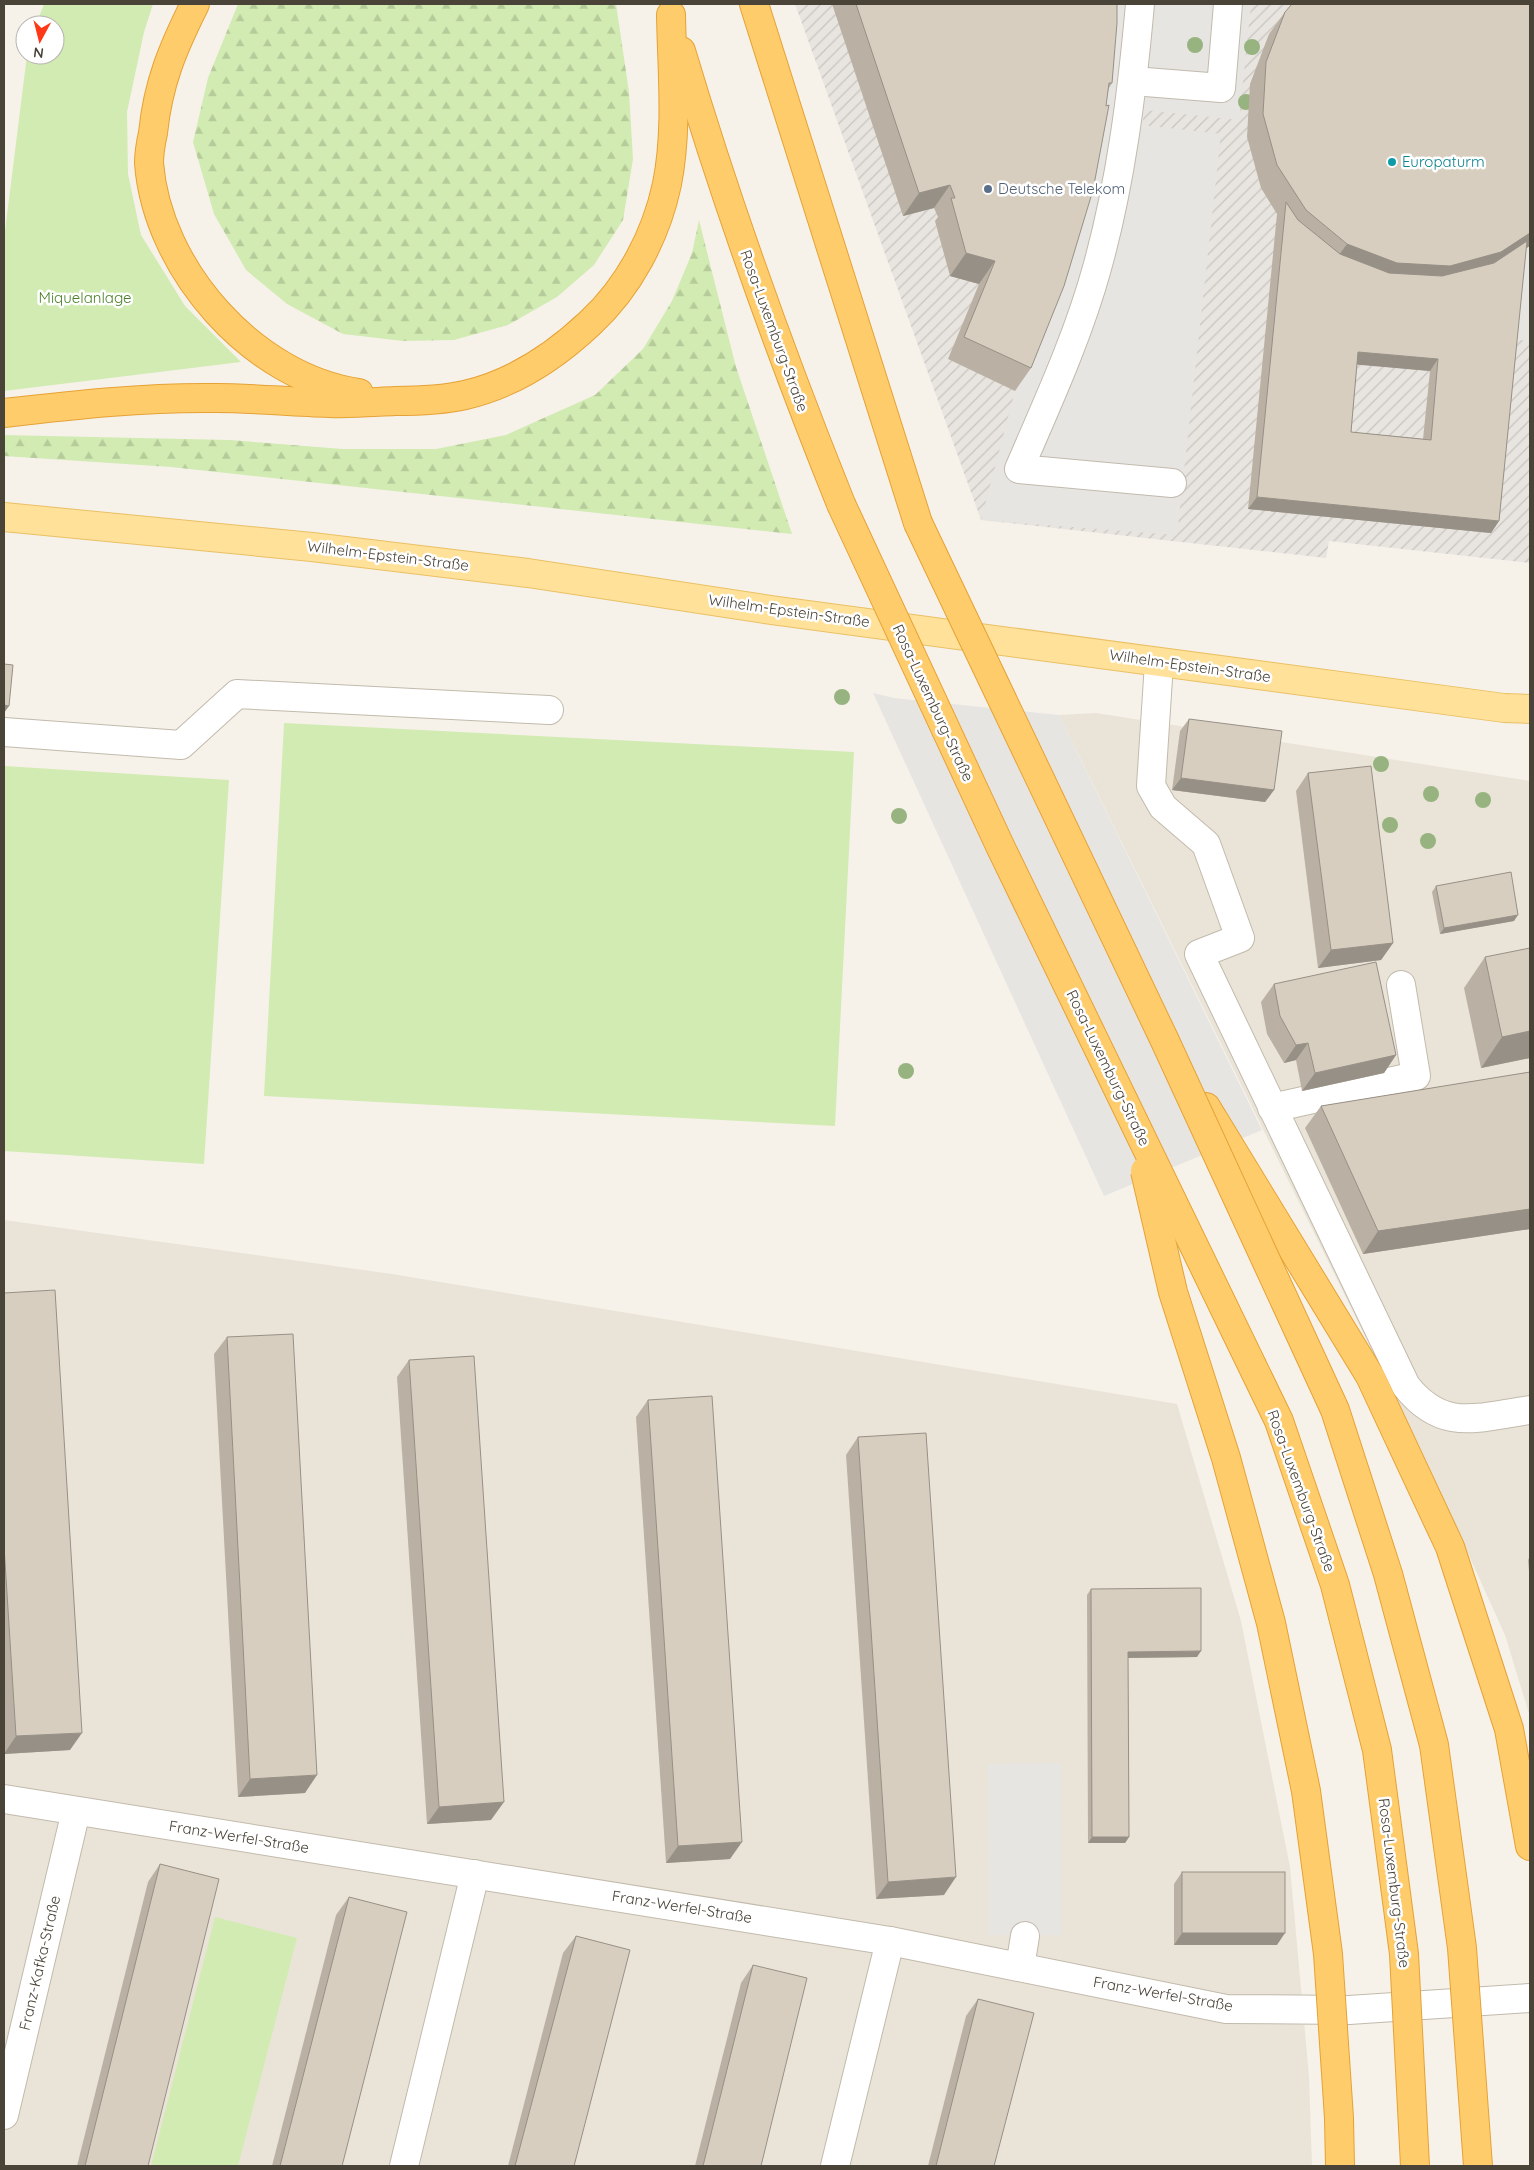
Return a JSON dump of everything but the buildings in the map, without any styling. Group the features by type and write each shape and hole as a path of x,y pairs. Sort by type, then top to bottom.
{"highway":[{"path":"195,4 175,45 156,99 149,162 161,221 170,246 199,292 216,312 250,342 285,366 312,380 348,392 413,401"},
{"path":"754,4 918,523 1165,1041 1335,1410 1388,1574 1434,1745 1462,1948 1478,2166"},
{"path":"4,413 164,398 217,398 330,404 413,401 465,395 512,378 563,348 606,308 621,288 648,240 659,213 667,184 674,135 669,9"},
{"name":"Rosa-Luxemburg-Straße","path":"669,9 708,142 751,270 841,504 1001,848 1279,1421 1335,1585 1377,1750 1404,1954 1415,2166"},
{"path":"1165,1041 1370,1376 1450,1547 1509,1729 1530,1846"},
{"path":"1135,1126 1173,1292 1226,1458 1271,1624 1297,1745 1306,1791 1328,1954 1339,2118 1340,2166"}],"main road":[{"name":"Wilhelm-Epstein-Straße","path":"4,518 312,547 528,573 770,610 1517,709 1530,715"},
{"name":"Wilhelm-Epstein-Straße","path":"4,535 162,532"}],"street":[{"path":"1140,4 1133,81 1118,176 1097,269 1062,368 1020,469 1172,483"},
{"path":"1133,81 1221,88 1228,4"},
{"path":"1159,663 1151,786 1163,807 1206,844 1240,938 1200,954 1406,1386 1419,1402 1436,1414 1456,1418 1530,1410"},
{"path":"4,732 180,745 237,694 549,710"},
{"path":"1272,1108 1416,1076 1401,985"},
{"name":"Franz-Werfel-Straße","path":"4,1799 890,1941 1226,2009 1349,2010 1530,1998"},
{"name":"Franz-Kafka-Straße","path":"4,2115 76,1811"},
{"path":"404,2166 475,1874"},
{"path":"1020,1967 1025,1936"},
{"path":"835,2166 890,1941"}],"shaded area":[{"path":"795,4 1530,4 1530,563 1329,541 1326,558 981,520"},
{"path":"1101,4 1251,4 1239,120 1145,110 1142,125 1221,134 1177,535 981,520 1015,391 1033,349"},
{"path":"1530,135 1530,341 1510,339"},
{"path":"873,693 894,698 1059,715 1262,1130 1104,1196"},
{"path":"1096,713 1530,781 1530,1717 1505,1635 1421,1450 1059,715"},
{"path":"4,1220 392,1274 1177,1404 1241,1621 1290,1867 1309,2076 1312,2166 4,2166"},
{"path":"1061,1763 1061,1935 989,1935 988,1764"}],"green space":[{"name":"Miquelanlage","path":"44,4 153,4 144,32 127,112 128,174 141,235 185,306 241,362 4,391 4,239 26,65 65,65 65,15 40,15"},
{"path":"238,4 616,4 629,92 633,159 623,220 594,265 557,297 508,325 454,340 403,341 343,334 287,304 246,270 214,214 193,142 208,78"},
{"path":"699,220 736,367 792,534 171,467 4,456 4,435 230,440 343,449 436,449 506,435 595,395 643,349 672,301 692,253"},
{"path":"284,723 854,752 835,1126 264,1096"},
{"path":"4,766 229,780 204,1164 4,1151"},
{"path":"215,1917 297,1938 238,2166 151,2166"}],"place":[{"name":"Europaturm","path":"1392,162"},
{"name":"Deutsche Telekom","path":"988,189"}]}
